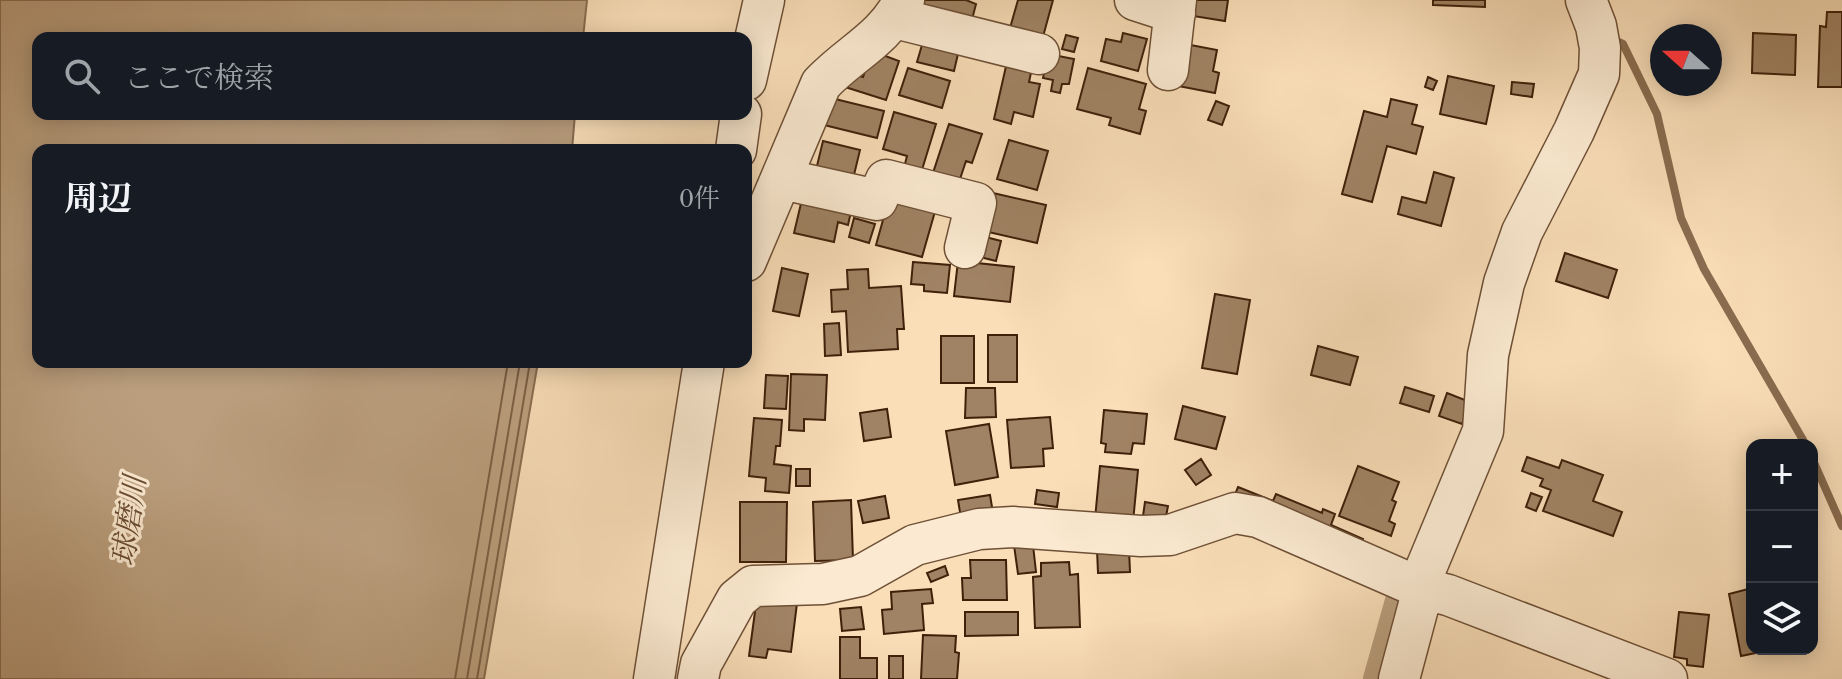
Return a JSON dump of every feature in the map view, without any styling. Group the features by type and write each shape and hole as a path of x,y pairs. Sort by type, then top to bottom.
{"street":[{"path":"752,53 764,0"},
{"path":"1135,0 1176,6 1168,70"},
{"path":"1399,679 1423,589 1424,573 1483,431 1488,355 1504,283 1522,232 1574,131 1599,74 1600,48 1586,0"},
{"path":"752,246 821,84 837,66 875,40 900,9 1039,54"},
{"path":"737,144 740,120"},
{"path":"782,179 877,200 886,180 976,203 965,248"},
{"path":"654,679 703,368"},
{"path":"698,679 701,664 737,599 753,586 823,584 860,576 915,545 979,529 1013,527 1141,536 1170,535 1235,513 1258,517 1423,589 1448,595 1667,679"}],"water":[{"name":"球磨川","path":"0,0 587,0 584,32 32,32 32,120 574,120 572,144 32,144 32,368 537,368 484,679 0,679"}],"building":[{"path":"924,0 966,0 976,4 970,27 920,14"},
{"path":"1018,0 1053,0 1041,44 1008,35"},
{"path":"1191,0 1228,0 1225,21 1193,16"},
{"path":"1433,0 1485,0 1485,7 1433,5"},
{"path":"1827,12 1842,12 1842,87 1818,87 1820,26 1826,27"},
{"path":"1123,33 1147,39 1138,71 1101,61 1106,39 1121,42"},
{"path":"1753,33 1796,35 1795,75 1752,73"},
{"path":"1066,35 1078,38 1074,52 1062,49"},
{"path":"1180,43 1217,50 1213,71 1219,73 1215,93 1178,86"},
{"path":"922,45 958,54 954,71 917,62"},
{"path":"872,51 899,61 886,100 842,86 847,72 863,77"},
{"path":"1048,54 1074,59 1069,84 1062,84 1060,93 1051,91 1053,80 1043,78"},
{"path":"1007,62 1032,68 1029,82 1040,84 1033,117 1014,112 1011,124 994,119"},
{"path":"908,68 950,81 942,108 899,95"},
{"path":"1088,68 1146,84 1139,109 1146,111 1140,134 1109,125 1111,118 1077,109"},
{"path":"1448,76 1494,86 1486,124 1440,114"},
{"path":"1428,77 1437,81 1433,90 1425,87"},
{"path":"1512,82 1534,84 1532,97 1511,94"},
{"path":"831,98 884,111 877,138 824,125"},
{"path":"1391,99 1417,105 1412,124 1423,127 1416,154 1387,146 1372,202 1342,194 1364,111 1387,117"},
{"path":"1216,101 1229,106 1222,125 1208,120"},
{"path":"894,112 936,124 921,173 904,168 907,156 883,149"},
{"path":"949,124 982,134 972,163 966,161 959,182 933,173"},
{"path":"1009,140 1048,151 1037,190 997,179"},
{"path":"823,141 860,150 853,179 816,170"},
{"path":"1434,172 1454,178 1441,226 1398,214 1402,197 1426,203"},
{"path":"993,193 1046,205 1037,243 984,231"},
{"path":"803,195 852,207 848,225 838,222 834,242 794,233"},
{"path":"890,195 936,208 922,257 876,245"},
{"path":"854,218 875,224 869,243 849,237"},
{"path":"974,234 1001,241 996,261 968,254"},
{"path":"1565,253 1617,270 1608,298 1556,281"},
{"path":"958,261 1014,267 1010,302 954,296"},
{"path":"913,262 950,265 947,293 924,291 924,285 911,284"},
{"path":"782,268 808,274 799,316 773,311"},
{"path":"868,269 869,288 901,286 904,329 897,329 898,349 848,352 846,311 832,312 831,290 848,289 847,270"},
{"path":"1215,294 1250,300 1237,374 1202,368"},
{"path":"839,323 841,355 825,356 824,324"},
{"path":"988,335 1017,335 1017,382 988,382"},
{"path":"941,336 974,336 974,383 941,383"},
{"path":"1318,346 1358,357 1350,385 1311,375"},
{"path":"791,374 827,375 825,420 804,419 804,431 789,430"},
{"path":"766,375 788,376 786,409 764,408"},
{"path":"1405,387 1434,396 1429,412 1400,403"},
{"path":"966,388 995,388 996,417 965,418"},
{"path":"1447,393 1470,402 1462,424 1439,416"},
{"path":"1183,406 1225,417 1216,449 1175,439"},
{"path":"887,409 891,437 864,441 860,413"},
{"path":"1104,410 1147,414 1144,444 1133,443 1131,454 1105,452 1106,444 1101,443"},
{"path":"1050,417 1053,448 1043,449 1044,466 1011,468 1007,420"},
{"path":"754,418 782,420 780,446 776,446 774,464 791,466 789,493 765,491 766,478 749,476"},
{"path":"989,424 998,477 955,485 946,431"},
{"path":"1527,457 1559,468 1562,460 1603,475 1593,501 1622,512 1613,536 1543,511 1551,490 1540,486 1543,479 1522,471"},
{"path":"1201,459 1211,475 1196,485 1185,470"},
{"path":"1100,466 1138,470 1133,522 1095,519"},
{"path":"1358,466 1399,482 1392,500 1396,502 1389,521 1395,524 1391,536 1339,516"},
{"path":"796,469 810,469 810,486 796,486"},
{"path":"1238,487 1273,501 1276,494 1322,513 1323,509 1335,514 1331,525 1363,539 1359,549 1234,497"},
{"path":"1037,490 1059,493 1057,507 1035,504"},
{"path":"1531,493 1542,497 1536,511 1526,507"},
{"path":"990,495 993,513 961,518 958,500"},
{"path":"885,496 889,518 863,523 858,501"},
{"path":"851,500 853,560 815,561 813,502"},
{"path":"740,502 787,502 786,562 740,562"},
{"path":"1145,502 1168,506 1164,527 1142,523"},
{"path":"1032,536 1036,572 1018,574 1013,538"},
{"path":"1129,549 1130,572 1098,573 1097,550"},
{"path":"970,560 1006,560 1007,600 963,600 962,578 971,578"},
{"path":"1069,562 1070,575 1078,574 1080,627 1035,628 1033,577 1041,576 1041,563"},
{"path":"945,566 948,575 931,582 927,573"},
{"path":"931,589 933,603 922,604 924,630 884,634 882,610 892,609 891,592"},
{"path":"1746,590 1746,655 1741,656 1729,594"},
{"path":"757,597 797,603 791,652 768,649 766,658 749,656"},
{"path":"861,607 864,629 842,631 840,609"},
{"path":"965,612 1018,612 1018,635 965,636"},
{"path":"1679,612 1709,615 1703,667 1687,665 1687,659 1674,657"},
{"path":"923,635 956,636 955,652 959,653 957,679 921,679"},
{"path":"840,637 860,637 860,658 877,658 877,679 840,679"},
{"path":"889,656 903,656 903,679 889,679"}],"waterway":[{"path":"1610,38 1623,44 1657,114 1681,218 1704,269 1803,439"},
{"path":"1818,472 1842,526"},
{"path":"1378,679 1401,597"}]}
